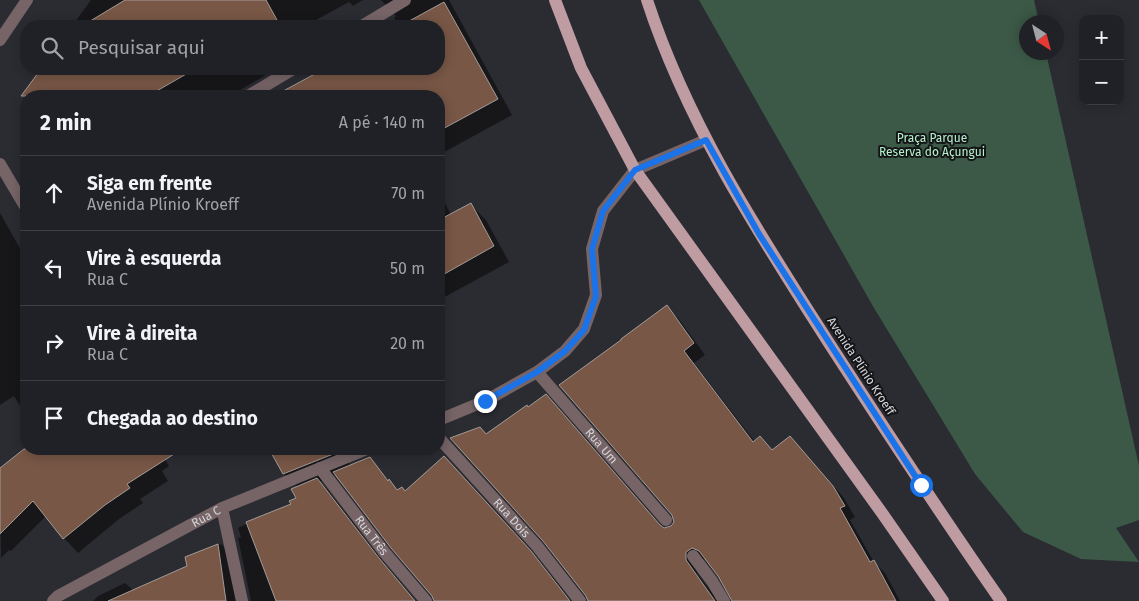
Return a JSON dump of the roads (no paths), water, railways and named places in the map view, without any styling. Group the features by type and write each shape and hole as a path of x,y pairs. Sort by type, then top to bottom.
{"main road":[{"path":"555,0 581,68 635,170 882,513 943,601"},
{"name":"Avenida Plínio Kroeff","path":"647,0 656,27 706,140 759,234 921,485 1001,601"}],"street":[{"path":"0,40 27,0"},
{"path":"372,20 405,0"},
{"path":"258,90 283,75"},
{"path":"445,418 485,401 537,372 565,351 584,330 596,296 592,249 603,211 635,170 706,140"},
{"path":"0,164 20,198"},
{"name":"Rua Um","path":"537,372 666,520"},
{"name":"Rua Dois","path":"445,445 537,546 580,601"},
{"name":"Rua C","path":"53,601 58,596 222,508 352,455"},
{"name":"Rua Três","path":"320,468 384,552 426,601"},
{"path":"222,508 242,601"},
{"path":"693,556 724,601"}],"park label":[{"name":"Praça Parque Reserva do Açungui","path":"932,145"}]}
